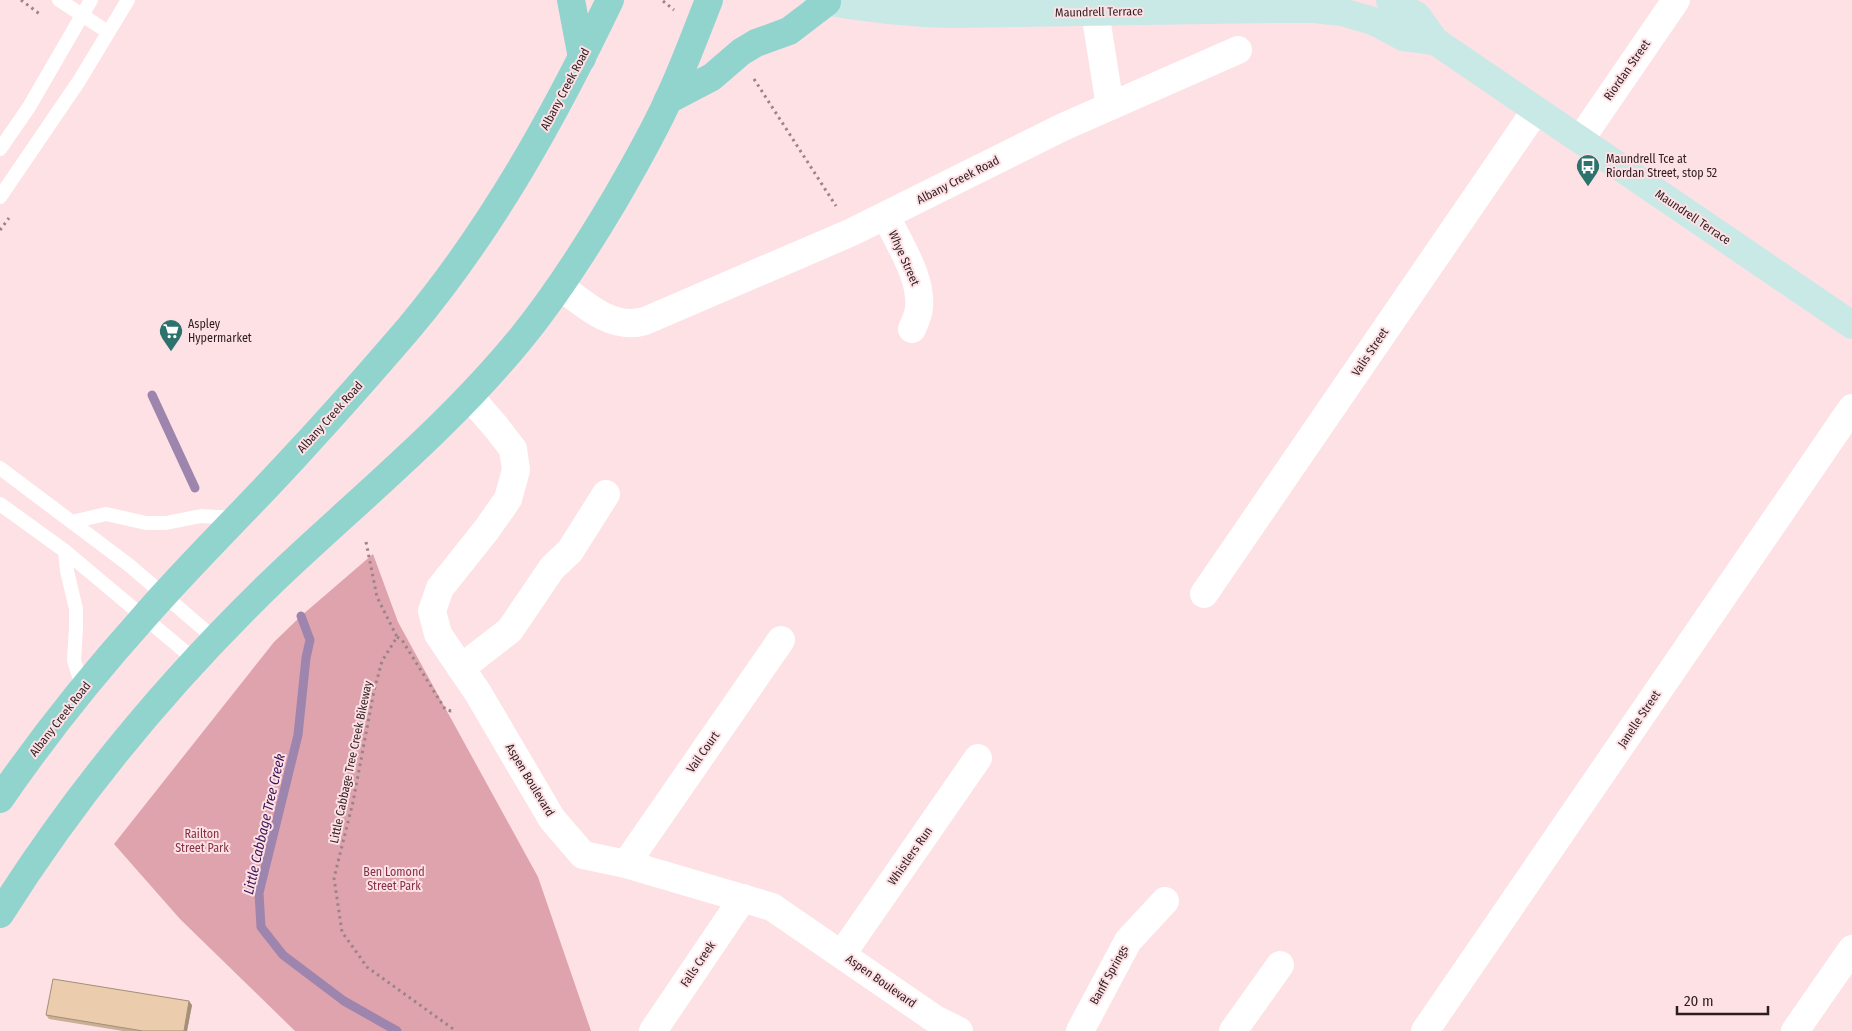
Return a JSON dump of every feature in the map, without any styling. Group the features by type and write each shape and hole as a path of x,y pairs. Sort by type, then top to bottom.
{"main road":[{"path":"571,0 582,58"},
{"name":"Albany Creek Road","path":"0,799 22,767 143,617 235,518 297,455 409,328 435,295 518,174 582,58 610,0"},
{"path":"0,914 49,841 95,779 195,660 276,578 414,452 470,397 521,339 588,244 631,172 668,100 708,0"},
{"name":"Maundrell Terrace","path":"1390,0 1417,16 1435,41 1852,325"},
{"path":"668,100 712,77 740,52 756,43 790,30 823,1"},
{"name":"Maundrell Terrace","path":"823,1 909,13 975,15 1048,7 1095,12 1271,8 1314,9 1342,12 1372,21 1403,37 1435,41"}],"street":[{"name":"Riordan Street","path":"1580,140 1676,0"},
{"path":"1095,12 1110,106"},
{"name":"Albany Creek Road","path":"560,286 608,319 617,322 637,323 852,232 1063,127 1238,50"},
{"name":"Valis Street","path":"1204,594 1536,110"},
{"name":"Whye Street","path":"886,216 915,276 919,290 919,308 912,329"},
{"name":"Aspen Boulevard","path":"470,397 513,450 516,470 508,498 487,529 440,588 432,611 438,634 478,693 552,818 583,855 626,864 772,907 842,954 931,1025 959,1031"},
{"name":"Janelle Street","path":"1425,1031 1852,408"},
{"path":"461,668 510,630 552,568 570,551 606,494"},
{"name":"Vail Court","path":"626,864 781,640"},
{"name":"Whistlers Run","path":"842,954 978,758"},
{"name":"Falls Creek","path":"653,1031 742,898"},
{"name":"Banff Springs","path":"1080,1031 1128,941 1165,901"},
{"path":"1795,1031 1852,948"},
{"path":"1233,1031 1280,965"}],"lane":[{"path":"59,0 108,32"},
{"path":"0,149 29,107 91,0"},
{"path":"0,197 68,96 128,0"},
{"path":"0,468 164,594 216,639"},
{"path":"0,504 65,551 195,660"},
{"path":"72,522 106,514 146,523 166,524 201,516 235,518"},
{"path":"65,551 66,571 76,609 74,660 83,690"}],"path":[{"path":"21,0 48,21"},
{"path":"752,76 852,232"},
{"path":"366,542 377,597 397,638 402,640 445,709 451,711 457,708"},
{"name":"Little Cabbage Tree Creek Bikeway","path":"397,638 382,660 374,691 353,802 334,878 342,932 367,967 456,1031"}],"green space":[{"name":"Ben Lomond Street Park","path":"373,554 398,622 538,877 591,1031 295,1031 180,919 114,844 274,642"}],"building":[{"path":"53,979 189,1001 184,1031 143,1031 46,1015"}],"waterway":[{"name":"Little Cabbage Tree Creek","path":"152,395 195,488"},
{"name":"Little Cabbage Tree Creek","path":"301,616 310,640 306,658 298,735 259,893 261,927 283,955 344,1001 397,1031"}],"place":[{"name":"Maundrell Tce at Riordan Street, stop 52","path":"1588,187"},
{"name":"Aspley Hypermarket","path":"171,352"}],"park label":[{"name":"Railton Street Park","path":"202,841"}]}
